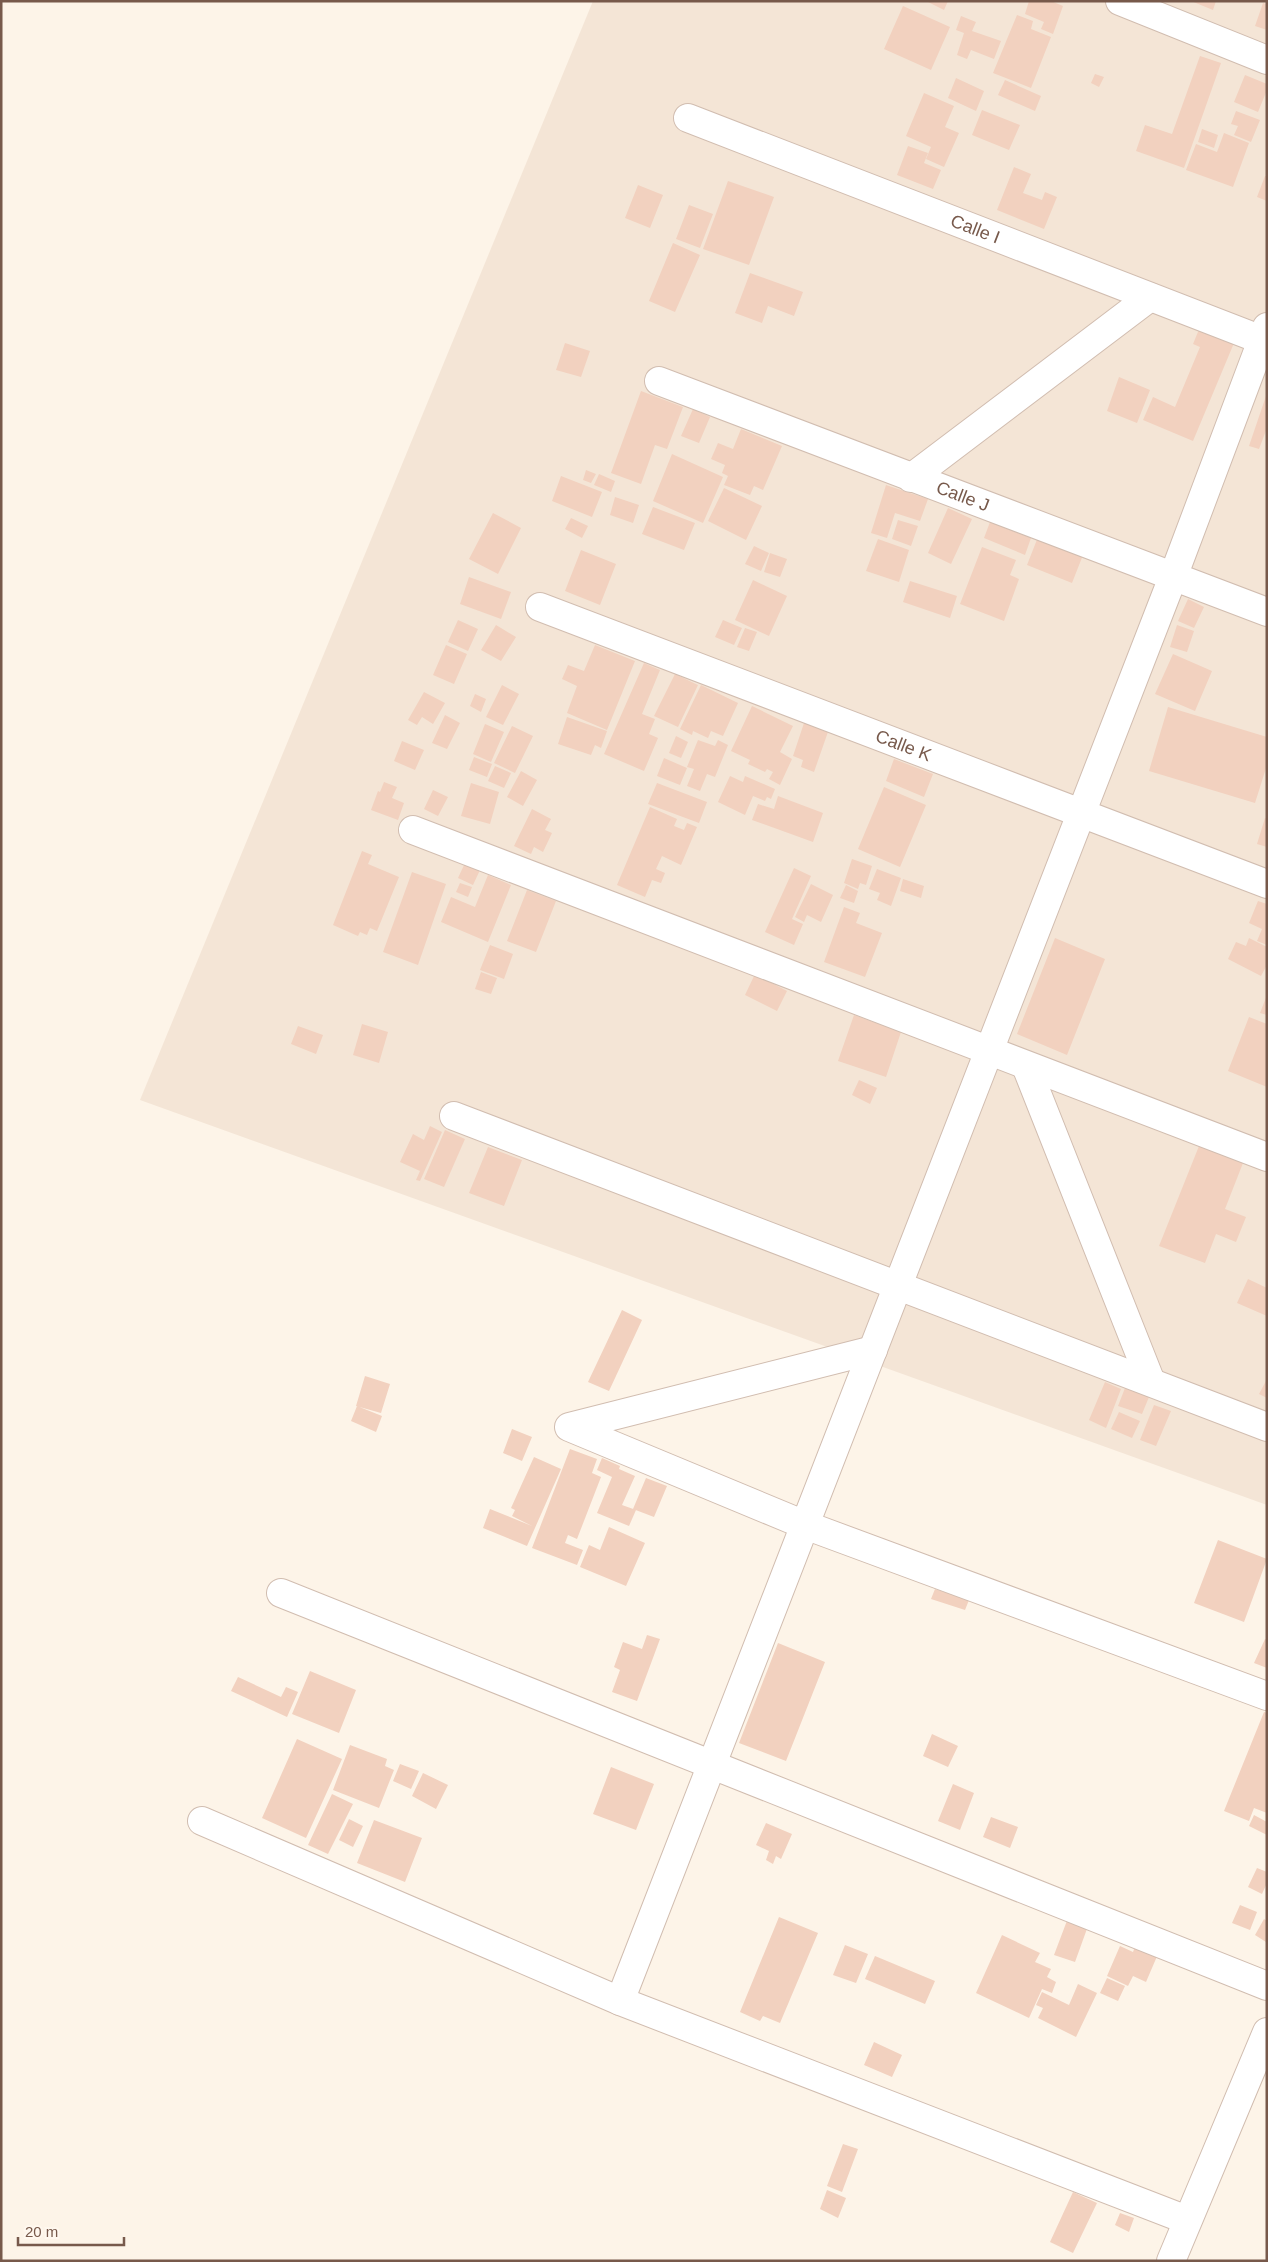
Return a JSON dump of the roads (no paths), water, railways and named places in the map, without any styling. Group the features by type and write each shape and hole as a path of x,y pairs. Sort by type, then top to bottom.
{"street":[{"path":"1120,1 1267,60"},
{"name":"Calle I","path":"688,118 1150,297 1264,334"},
{"path":"911,478 1150,297"},
{"path":"620,2001 1173,577 1264,334"},
{"name":"Calle J","path":"659,382 1267,612"},
{"name":"Calle K","path":"540,607 1267,884"},
{"path":"413,830 1267,1157"},
{"path":"1026,1066 1151,1382"},
{"path":"454,1116 1267,1426"},
{"path":"873,1350 569,1427 805,1525 1267,1696"},
{"path":"281,1593 1267,1986"},
{"path":"202,1821 620,2001 1187,2220"},
{"path":"1171,2261 1267,2032"}]}
